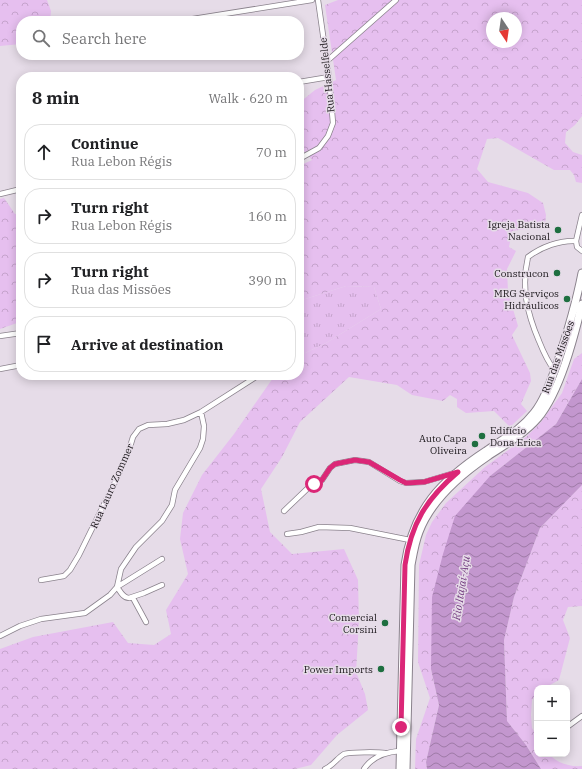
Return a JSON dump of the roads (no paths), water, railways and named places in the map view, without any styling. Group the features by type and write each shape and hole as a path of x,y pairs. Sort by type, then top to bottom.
{"main road":[{"name":"Rua das Missões","path":"400,769 405,565 410,540 416,523 428,502 440,488 475,458 512,434 529,419 542,400 555,370 576,304 582,273"},
{"name":"Rua das Missões","path":"406,769 411,565 418,533 424,519 433,505 453,484 478,463 522,434 539,416 547,404 559,378 582,304"}],"street":[{"path":"211,16 312,0"},
{"name":"Rua Hasselfelde","path":"304,156 319,148 328,136 333,123 329,77 318,0"},
{"path":"327,61 396,0"},
{"path":"304,81 329,77"},
{"path":"0,194 16,191"},
{"path":"582,215 576,241 577,247 582,251"},
{"path":"555,370 545,356 528,310 525,294 526,267 528,257 535,251 570,240 576,241"},
{"path":"0,336 16,334"},
{"path":"0,368 16,366"},
{"name":"Rua Lauro Zommer","path":"41,580 64,576 70,570 79,556 130,450 133,437 139,429 148,425 167,424 184,420 201,412 251,380"},
{"path":"162,585 133,598 127,598 117,587 121,569 136,547 162,521 172,505 175,490 200,448 204,439 204,426 201,412"},
{"path":"284,511 307,490 322,480 330,468 340,462 355,460 369,462 406,483 424,482 458,472"},
{"path":"287,534 319,527 350,528 410,540"},
{"path":"0,636 20,626 41,619 85,613 110,595 117,587 162,559"},
{"path":"133,598 146,622"},
{"path":"570,725 582,716"},
{"path":"325,769 332,766 348,753 385,753 400,751"},
{"path":"364,769 368,763 385,753"}],"water":[{"name":"Rio Itajaí-Açu","path":"582,379 582,485 540,528 514,597 504,640 507,721 526,745 541,769 427,769 426,762 439,705 431,669 432,597 455,516 490,476 556,424"}],"place":[{"name":"Igreja Batista Nacional","path":"558,230"},
{"name":"Construcon","path":"557,273"},
{"name":"MRG Serviços Hidráulicos","path":"567,299"},
{"name":"Edifício Dona Erica","path":"482,436"},
{"name":"Auto Capa Oliveira","path":"475,444"},
{"name":"Comercial Corsini","path":"385,623"},
{"name":"Power Imports","path":"381,669"}]}
